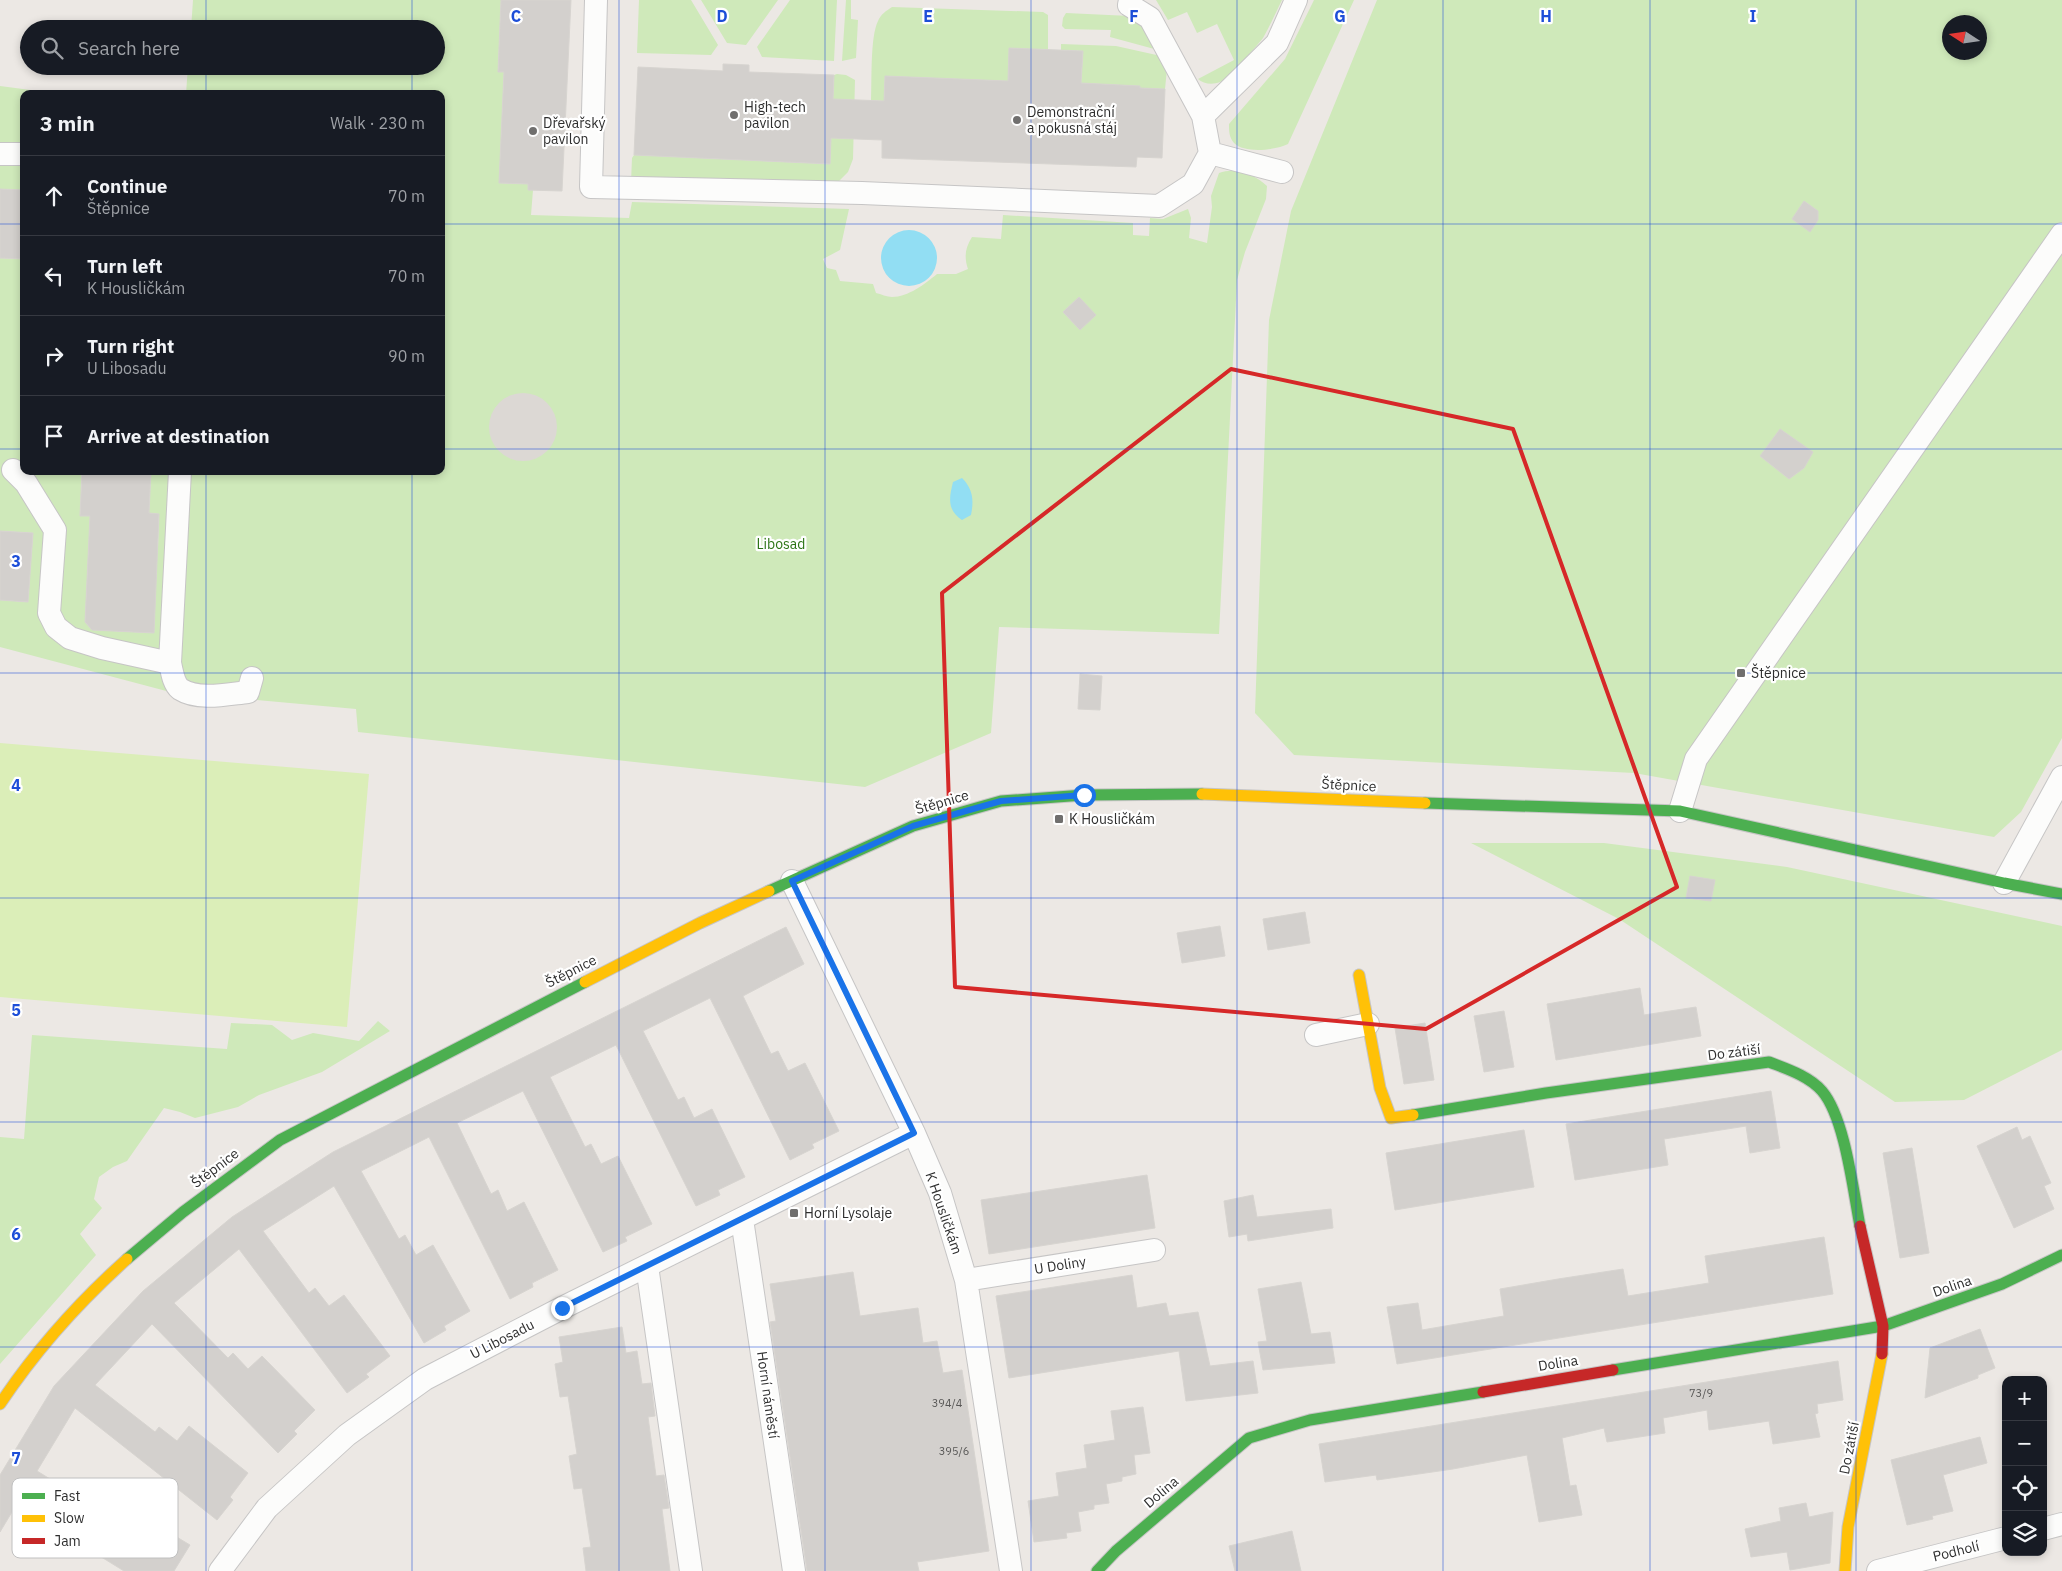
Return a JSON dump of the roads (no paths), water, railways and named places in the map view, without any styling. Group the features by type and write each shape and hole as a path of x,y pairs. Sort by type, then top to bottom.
{"street":[{"path":"596,0 591,187 862,193 1158,206 1193,184 1210,153 1203,116 1150,18 1130,2"},
{"path":"1203,116 1277,43 1296,0"},
{"path":"1210,153 1282,172"},
{"path":"0,154 20,154"},
{"path":"1680,811 1696,760 2062,234"},
{"path":"12,470 26,482 55,530 49,613 56,627 70,638 170,663"},
{"path":"180,475 170,663 174,679 180,688 197,694 218,695 248,692 252,678"},
{"path":"2004,883 2062,777"},
{"name":"Štěpnice","path":"0,1404 37,1352 102,1283 171,1220 228,1175 280,1140 691,927 913,826 1001,801 1084,795 1229,794 1396,802 1680,811 2004,883 2062,894"},
{"name":"K Housličkám","path":"792,881 914,1133 940,1192 966,1280 1010,1571"},
{"name":"Do zátiší","path":"1359,975 1380,1088 1391,1118 1546,1093 1769,1062 1796,1072 1822,1091 1839,1121 1871,1279 1883,1326 1882,1362 1848,1527 1845,1571"},
{"path":"1316,1035 1368,1024"},
{"name":"U Libosadu","path":"220,1571 267,1508 347,1435 425,1380 647,1266 914,1133"},
{"name":"Horní náměstí","path":"742,1219 794,1571"},
{"name":"U Doliny","path":"966,1280 1154,1250"},
{"name":"Dolina","path":"1097,1571 1123,1545 1249,1438 1310,1420 1883,1326 2002,1284 2062,1255"},
{"path":"647,1266 691,1571"},
{"path":"2047,1528 2062,1524"},
{"name":"Podholí","path":"1878,1571 2002,1539"}],"water":[{"path":"909,230 920,232 929,238 935,247 937,258 935,269 929,278 920,284 909,286 898,284 889,278 883,269 881,258 883,247 889,238 898,232"},
{"path":"962,478 972,495 972,504 971,515 962,520 954,512 950,498 953,482"}],"place":[{"name":"High-tech pavilon","path":"734,115"},
{"name":"Demonstrační a pokusná stáj","path":"1017,120"},
{"name":"Dřevařský pavilon","path":"533,131"},
{"name":"Štěpnice","path":"1741,673"},
{"name":"K Housličkám","path":"1059,819"},
{"name":"Horní Lysolaje","path":"794,1213"}],"park label":[{"name":"Libosad","path":"781,544"}]}
